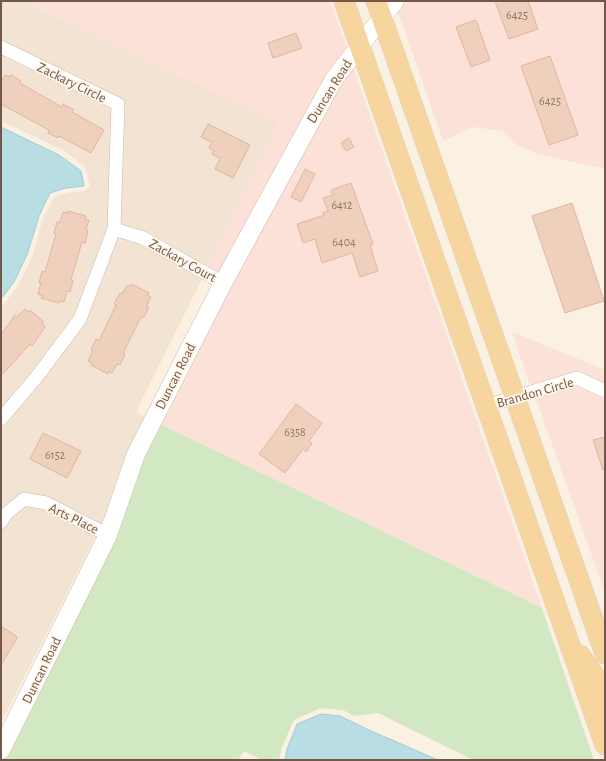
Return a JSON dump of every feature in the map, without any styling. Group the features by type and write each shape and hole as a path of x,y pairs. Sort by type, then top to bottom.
{"main road":[{"path":"344,1 605,745"},
{"path":"379,10 605,654"},
{"path":"567,636 597,679 605,702"}],"street":[{"name":"Duncan Road","path":"1,750 108,535 136,454 223,283 324,96 343,66 359,45 379,10 395,1"},
{"name":"Zackary Circle","path":"1,47 118,104 114,229 80,319 39,374 1,419"},
{"name":"Zackary Court","path":"114,229 143,238 223,283"},
{"name":"Brandon Circle","path":"486,406 578,378 605,391"},
{"name":"Arts Place","path":"1,522 6,514 24,499 46,503 108,535"}],"shaded area":[{"path":"1,1 22,1 279,123 207,267 141,229 134,241 202,279 136,412 147,418 117,494 1,723 1,308 19,284 32,257 43,218 54,197 67,193 84,191 90,186 85,167 63,150 1,121"},
{"path":"22,1 330,1 348,50 221,274 207,267 278,123"},
{"path":"403,1 605,1 605,169 538,154 517,145 502,131 473,127 443,141 397,9"},
{"path":"352,64 542,608 158,423 228,286"},
{"path":"512,332 605,370 605,384 577,372 530,385"},
{"path":"576,385 605,399 605,593 535,396"}],"green space":[{"path":"158,423 542,608 594,760 473,760 378,713 354,716 343,710 321,708 294,720 282,747 279,760 262,760 244,751 238,760 2,760 113,537 137,466"}],"water":[{"path":"1,127 59,155 81,171 84,186 66,188 50,193 39,216 27,255 14,282 1,299"},
{"path":"321,714 340,716 438,760 285,760 287,749 297,724"}],"building":[{"path":"495,1 528,1 538,29 509,39"},
{"path":"476,20 490,60 471,67 456,27"},
{"path":"296,33 302,48 273,58 268,43"},
{"path":"550,56 578,135 549,145 521,66"},
{"path":"5,75 10,77 11,75 21,81 20,83 62,107 63,104 74,110 72,112 104,130 91,153 59,136 58,138 48,133 49,130 1,104 1,82"},
{"path":"208,124 250,145 233,178 215,169 220,158 212,154 214,150 209,148 212,142 201,137"},
{"path":"349,138 354,147 346,151 341,143"},
{"path":"305,169 315,174 301,202 291,197"},
{"path":"351,183 373,244 370,245 378,271 360,277 352,253 322,263 315,239 303,243 297,224 325,215 322,213 328,211 323,198 333,195 331,190"},
{"path":"572,203 604,301 565,313 532,216"},
{"path":"68,211 86,216 85,219 89,220 86,230 88,231 85,243 82,242 71,280 73,281 70,292 67,291 64,302 60,301 59,303 41,298 43,296 38,294 41,283 39,283 42,271 45,272 56,234 54,233 57,222 60,222 63,212 67,213"},
{"path":"132,284 149,293 147,295 151,297 146,307 149,308 143,318 141,317 123,353 125,354 120,365 117,364 112,373 109,371 108,374 91,365 92,363 88,361 93,351 91,350 96,339 99,341 120,293 122,294 127,285 131,286"},
{"path":"25,309 28,312 30,310 44,322 42,324 45,327 32,346 30,344 1,376 1,335 15,315 17,317"},
{"path":"296,404 322,423 309,441 312,443 306,452 303,449 285,473 259,454"},
{"path":"43,433 81,451 67,478 30,459"},
{"path":"605,437 605,470 603,470 593,440"},
{"path":"1,626 17,638 1,665"}]}
